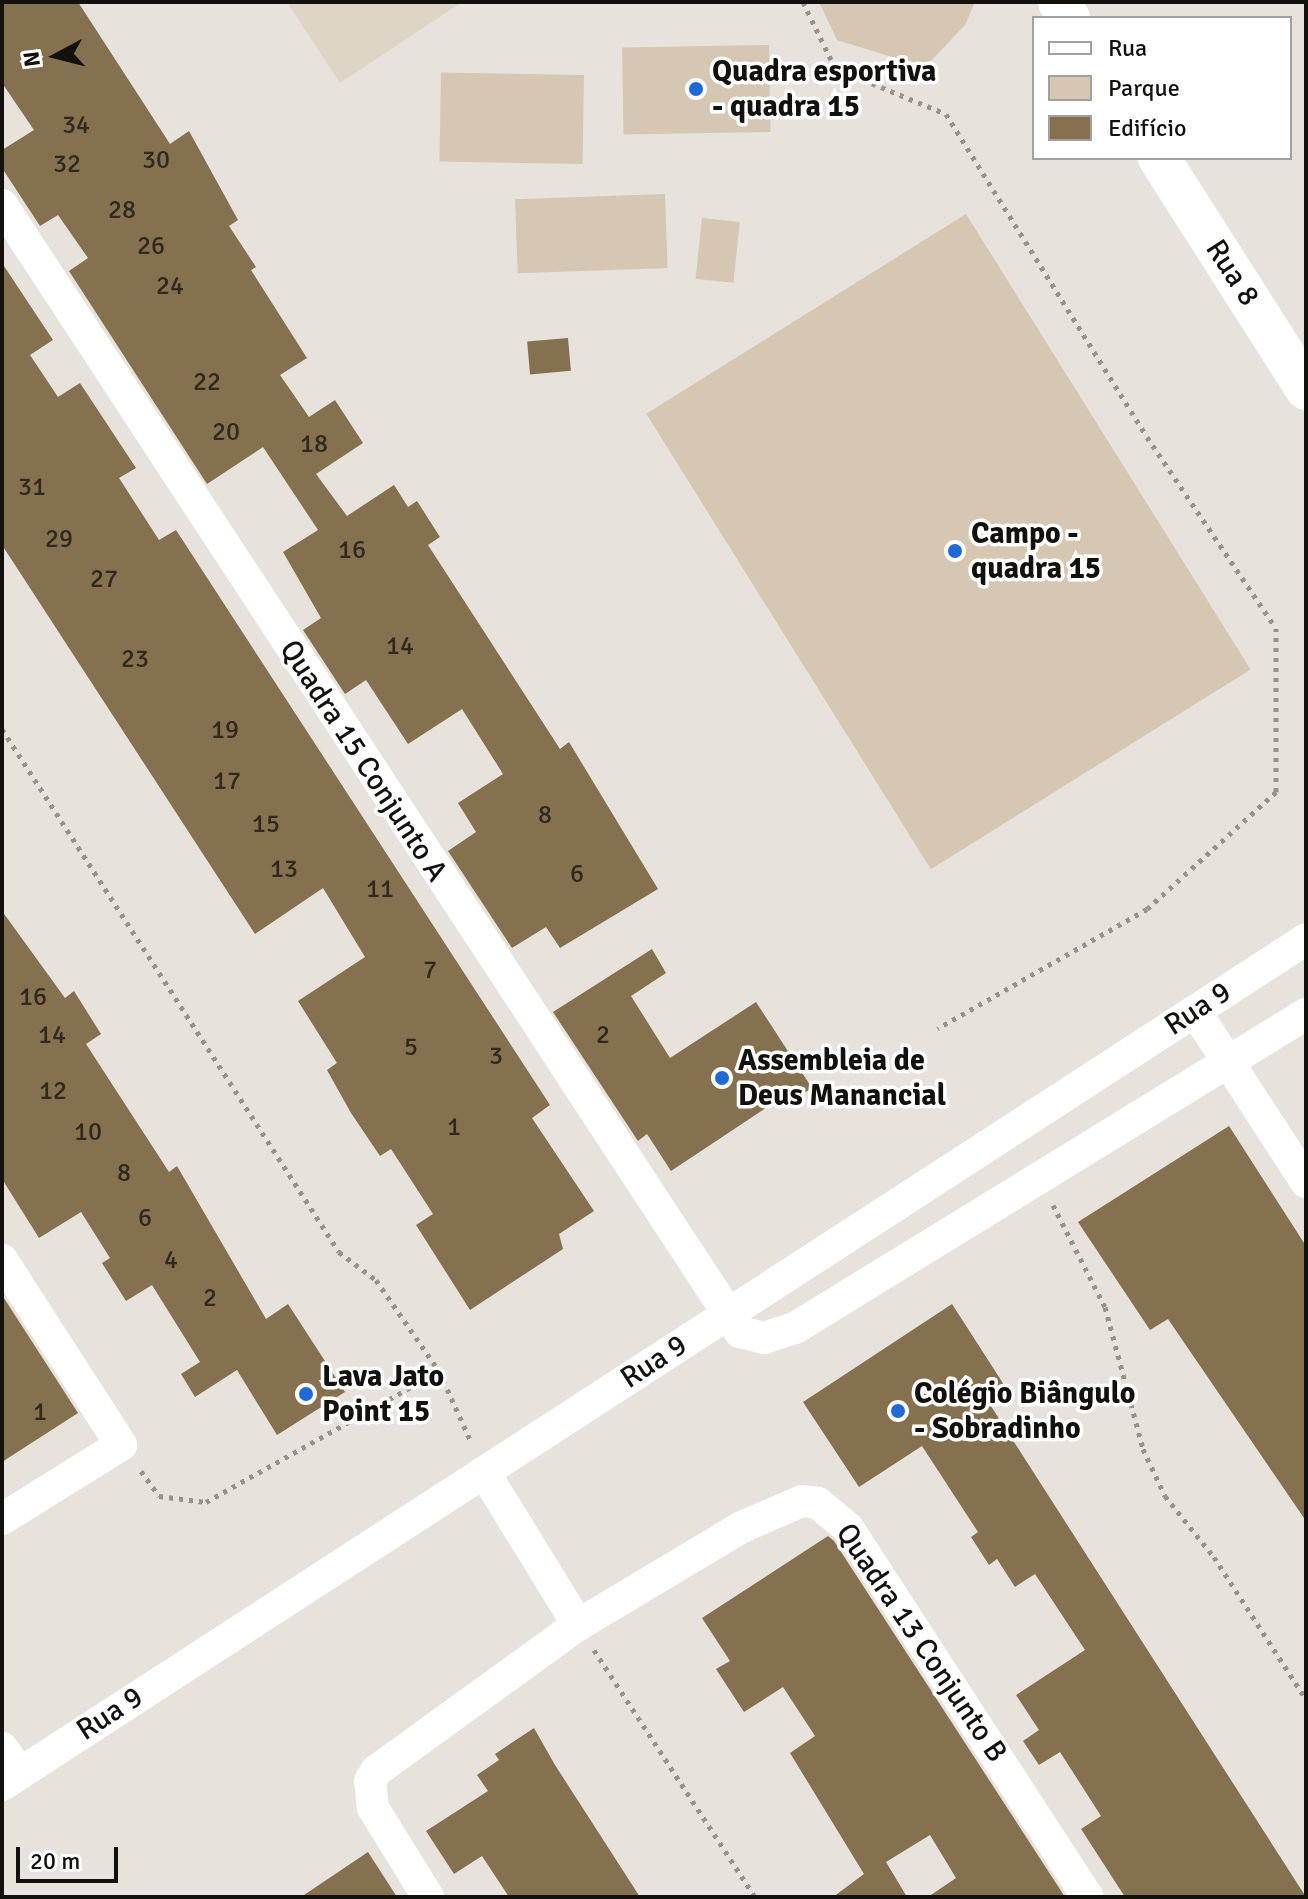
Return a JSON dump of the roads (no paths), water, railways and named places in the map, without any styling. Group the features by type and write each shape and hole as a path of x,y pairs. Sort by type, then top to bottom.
{"main road":[{"name":"Rua 8","path":"1160,160 1306,389"}],"street":[{"name":"Quadra 15 Conjunto A","path":"2,205 725,1316"},
{"name":"Rua 9","path":"8,1769 484,1472 1306,939"},
{"path":"1195,1011 1306,1182"},
{"path":"725,1316 752,1338 795,1328 965,1221 1042,1182 1227,1059 1306,1014"},
{"path":"934,1181 965,1221"},
{"path":"2,1260 121,1445 2,1519"},
{"path":"484,1472 578,1625"},
{"name":"Quadra 13 Conjunto B","path":"428,1897 373,1808 370,1781 376,1771 578,1625 784,1505 818,1503 848,1528 1088,1897"}],"place":[{"name":"Quadra esportiva - quadra 15","path":"696,89"},
{"name":"Campo - quadra 15","path":"955,551"},
{"name":"Assembleia de Deus Manancial","path":"722,1078"},
{"name":"Lava Jato Point 15","path":"306,1394"},
{"name":"Colégio Biângulo - Sobradinho","path":"898,1411"}]}
